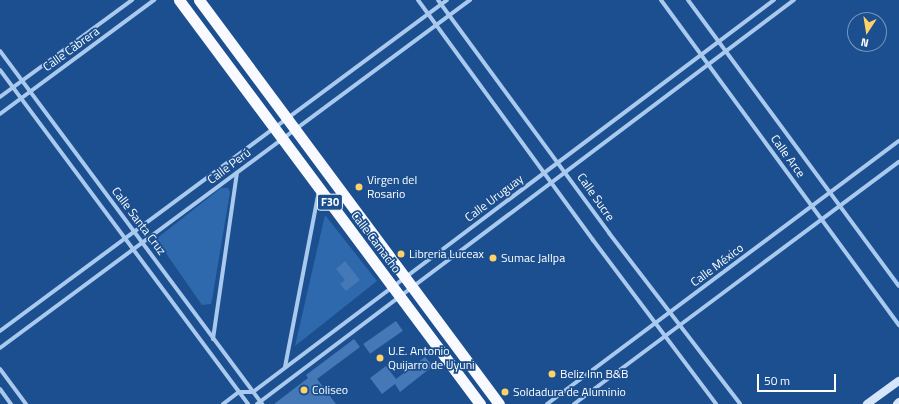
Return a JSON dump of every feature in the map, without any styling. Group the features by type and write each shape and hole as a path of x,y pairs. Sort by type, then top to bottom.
{"highway":[{"name":"Calle Camacho","path":"179,0 480,404"},
{"name":"Calle Camacho","path":"199,0 499,404"}],"main road":[{"path":"868,404 899,381"}],"street":[{"name":"Calle Cabrera","path":"0,97 132,0"},
{"name":"Calle Cabrera","path":"0,114 154,0"},
{"path":"418,0 545,172 593,240 716,404"},
{"name":"Calle Sucre","path":"438,0 559,162 609,233 740,404"},
{"name":"Calle Perú","path":"0,331 447,0"},
{"name":"Calle Perú","path":"0,348 470,0"},
{"name":"Calle Arce","path":"661,0 899,325"},
{"name":"Calle Arce","path":"688,0 899,286"},
{"name":"Calle Uruguay","path":"253,392 774,0"},
{"name":"Calle Uruguay","path":"259,403 794,0"},
{"name":"Calle Santa Cruz","path":"0,51 253,392 259,403"},
{"name":"Calle Santa Cruz","path":"0,70 248,404"},
{"name":"Calle México","path":"547,404 899,142"},
{"path":"574,404 899,162"},
{"path":"213,339 237,173"},
{"path":"285,367 320,189"},
{"path":"0,369 26,404"},
{"path":"0,390 11,404"},
{"path":"223,404 239,392 253,392"}],"shaded area":[{"path":"221,188 228,188 230,192 212,300 211,304 202,305 156,239"},
{"path":"325,215 377,281 295,346"}],"building":[{"path":"345,261 360,280 346,291 340,284 345,280 336,269"},
{"path":"396,321 403,331 370,354 363,344"},
{"path":"354,339 360,347 317,379 336,404 274,404 308,378 306,375"},
{"path":"425,357 433,366 400,392 395,384 382,394 370,378 386,366 396,379"}],"place":[{"name":"Virgen del Rosario","path":"359,187"},
{"name":"Libreria Luceax","path":"401,254"},
{"name":"Sumac Jallpa","path":"493,258"},
{"name":"U.E. Antonio Quijarro de Uyuni","path":"380,358"},
{"name":"Beliz Inn B&B","path":"552,374"},
{"name":"Coliseo","path":"304,390"},
{"name":"Soldadura de Aluminio","path":"505,392"}]}
